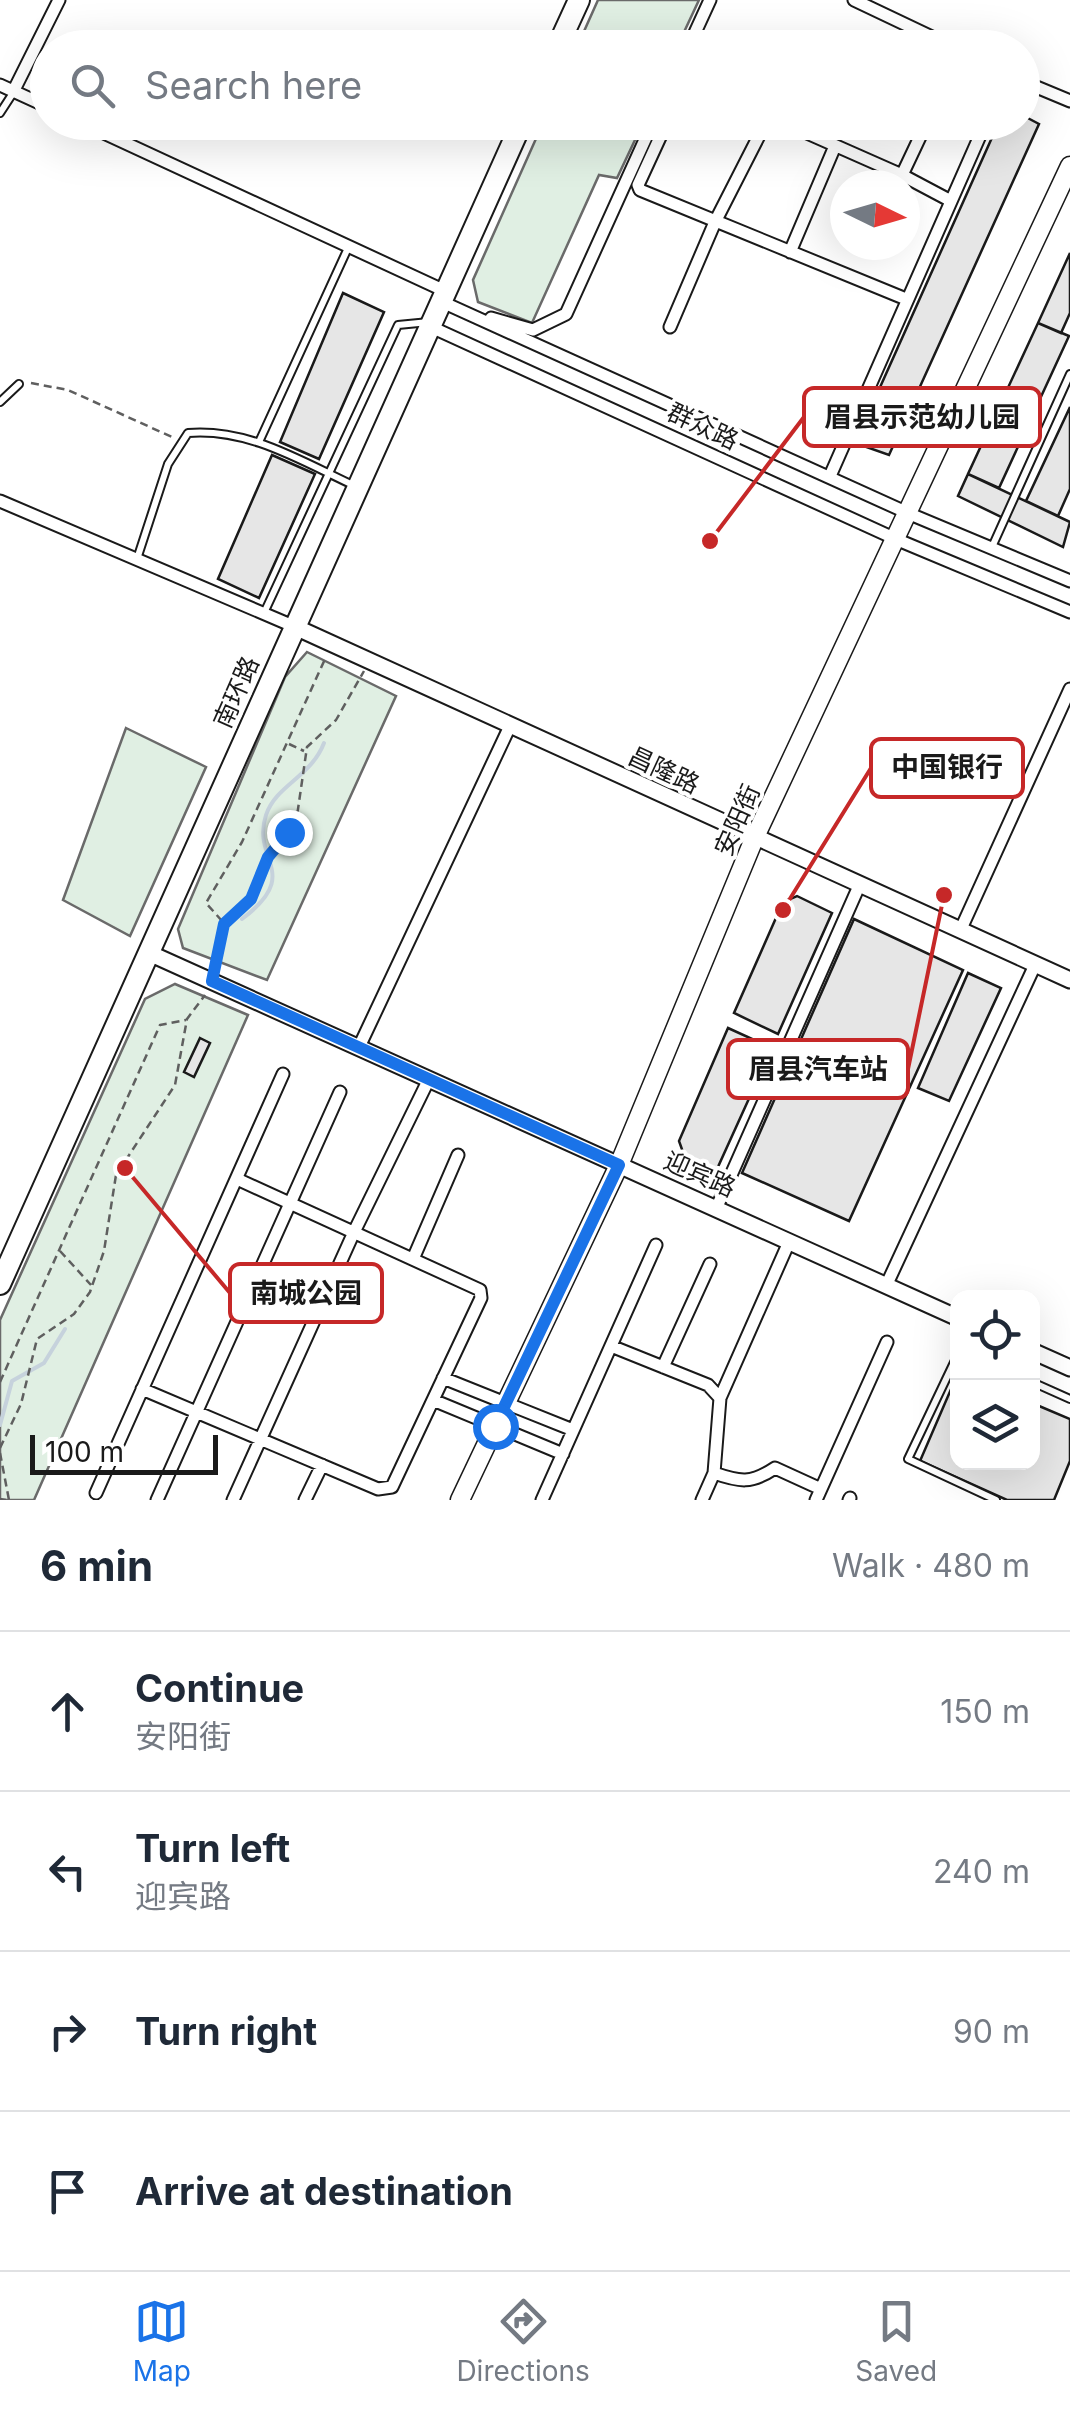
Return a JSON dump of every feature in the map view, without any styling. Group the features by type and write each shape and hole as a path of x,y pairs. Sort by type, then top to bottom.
{"highway":[{"path":"565,30 579,0"},
{"name":"南环路","path":"0,1284 514,140"}],"main road":[{"name":"安阳街","path":"460,1500 619,1165 754,840 898,540 1070,166"}],"street":[{"path":"44,30 58,0"},
{"path":"696,30 710,0"},
{"path":"854,0 917,30"},
{"path":"14,92 30,59"},
{"path":"0,86 30,99"},
{"path":"1040,88 1070,101"},
{"name":"群众路","path":"119,140 349,247 477,318 910,514 1070,581"},
{"path":"477,318 533,330 566,314 646,140"},
{"path":"659,140 638,185 640,190 906,299"},
{"path":"670,326 714,222 757,140"},
{"path":"822,140 890,170"},
{"path":"904,170 919,140"},
{"path":"830,476 978,140"},
{"path":"790,252 835,146"},
{"path":"920,185 951,202"},
{"name":"群众路","path":"430,324 898,540 1070,612"},
{"path":"0,501 293,626"},
{"name":"昌隆路","path":"293,626 754,840 1070,980"},
{"path":"960,931 1070,690"},
{"path":"359,1048 510,726"},
{"path":"716,1209 859,886"},
{"name":"迎宾路","path":"149,953 950,1314"},
{"path":"886,1286 1036,965"},
{"path":"96,1493 283,1074"},
{"path":"232,1500 354,1232 429,1079"},
{"path":"157,1500 340,1092"},
{"path":"412,1259 458,1155"},
{"path":"142,1389 378,1489 392,1488 481,1298 480,1290 237,1179"},
{"path":"702,1500 714,1473 720,1398 788,1242"},
{"path":"542,1500 656,1245"},
{"path":"662,1367 710,1264"},
{"path":"714,1473 740,1482 758,1480 774,1468 818,1495 888,1342"},
{"path":"611,1346 708,1384 720,1398"},
{"path":"1040,1355 1070,1368"},
{"path":"443,1378 573,1430"},
{"path":"432,1400 562,1454"},
{"path":"305,1500 322,1465"}],"lane":[{"path":"0,113 14,92"},
{"path":"259,442 349,247"},
{"path":"264,614 398,326 430,324"},
{"path":"992,548 1070,374"},
{"path":"0,402 19,384"},
{"path":"137,559 168,464 188,433 221,430 259,442 356,487"},
{"path":"950,1371 908,1459 996,1500"},
{"path":"1040,1386 1070,1399"}],"path":[{"path":"19,384 39,382 68,390 182,442"},
{"path":"224,924 206,902 242,842 332,644"},
{"path":"0,1498 7,1500 0,1450 21,1404 24,1378 37,1338 74,1314 92,1286 104,1251 116,1175 175,1085 188,1019 212,981 224,924 260,886 268,857 296,816 306,752 346,706 368,660"},
{"path":"287,743 306,752"},
{"path":"0,1382 160,1024 188,1019"},
{"path":"59,1250 92,1286"}],"green space":[{"path":"598,0 699,0 685,30 585,30"},
{"path":"535,140 635,140 617,178 599,175 532,323 478,302 473,280"},
{"path":"307,652 396,696 267,980 183,948 178,929 285,677"},
{"path":"126,728 206,767 130,936 63,900"},
{"path":"175,984 248,1015 34,1500 0,1500 0,1320 145,999"}],"building":[{"path":"991,140 1032,140 889,455 855,443"},
{"path":"1070,253 1070,313 1061,333 1038,323"},
{"path":"343,293 384,312 319,459 280,442"},
{"path":"1038,323 1069,336 999,488 968,474"},
{"path":"1070,407 1070,489 1058,516 1026,501"},
{"path":"272,455 315,474 259,598 218,579"},
{"path":"968,474 1070,522 1063,547 958,496"},
{"path":"797,896 832,913 778,1034 734,1013 783,902"},
{"path":"854,919 963,970 849,1221 742,1173"},
{"path":"968,973 1001,988 949,1101 918,1088"},
{"path":"728,1028 772,1048 717,1169 684,1155 679,1141"},
{"path":"200,1038 210,1043 194,1077 184,1072"},
{"path":"950,1392 950,1470 1040,1470 1040,1406 1070,1419 1070,1461 1054,1500 1007,1500 920,1461"}],"waterway":[{"path":"242,919 260,903 272,878 264,844 266,815 277,796 311,764 324,743"},
{"path":"0,1425 12,1381 44,1363 65,1329"}],"place":[{"name":"眉县示范幼儿园","path":"710,541"},
{"name":"眉县汽车站","path":"944,895"},
{"name":"中国银行","path":"783,910"},
{"name":"南城公园","path":"125,1168"}],"route":[{"path":"289,832 268,857 260,886 251,899 224,924 212,981 619,1165 495,1426"}]}
